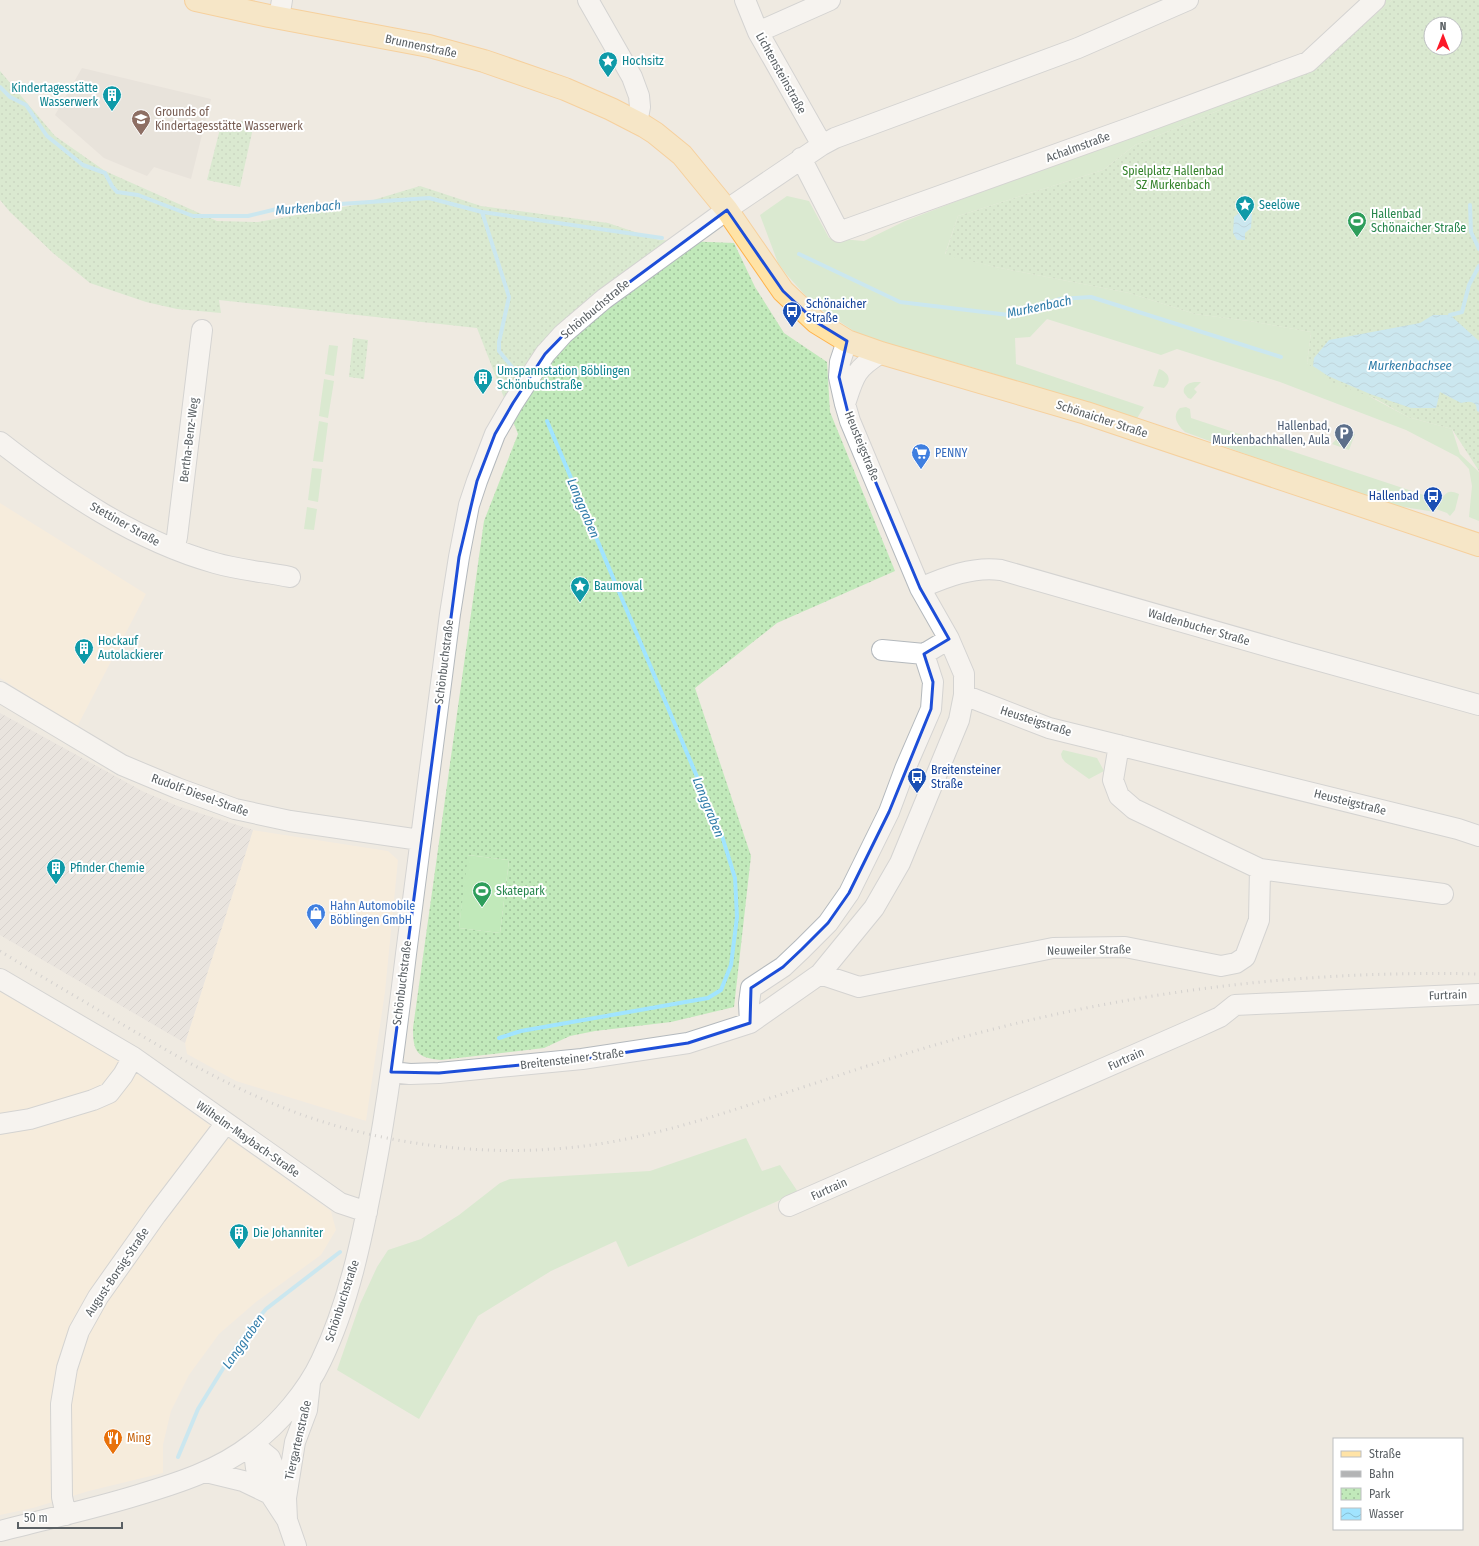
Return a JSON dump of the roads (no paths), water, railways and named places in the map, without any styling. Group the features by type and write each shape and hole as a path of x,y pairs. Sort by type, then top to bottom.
{"main road":[{"name":"Brunnenstraße","path":"196,0 281,9 465,55 565,89 638,122"},
{"name":"Schönaicher Straße","path":"638,122 656,133 682,155 727,210 783,291 816,322 847,341 881,353 1013,390 1092,415 1479,545"}],"street":[{"path":"588,0 632,77 639,96 640,107 638,122"},
{"name":"Lichtensteinstraße","path":"745,0 758,32 822,145"},
{"path":"758,32 830,0"},
{"path":"727,210 802,158 835,138 1078,48 1188,0"},
{"name":"Achalmstraße","path":"802,158 839,232 1308,62 1375,0"},
{"name":"Schönbuchstraße","path":"0,1531 154,1491 206,1472 229,1460 253,1444 293,1404 310,1382 321,1362 349,1288 367,1212 385,1116 420,840 459,557 469,504 495,434 545,354 562,334 604,299 727,210"},
{"name":"Bertha-Benz-Weg","path":"174,549 177,537 202,330"},
{"name":"Heusteigstraße","path":"847,341 840,362 839,377 850,421 920,588 949,639 964,674 964,695 1049,728 1458,829 1479,836"},
{"path":"845,404 852,382 860,368 866,362 881,353"},
{"name":"Stettiner Straße","path":"0,442 72,494 147,538 216,564 290,577"},
{"name":"Waldenbucher Straße","path":"920,588 947,577 981,569 1001,570 1290,653 1479,705"},
{"path":"882,650 924,654 949,639"},
{"path":"750,1023 749,1003 751,988 783,967 828,923 849,893 889,812 905,769 931,709 933,682 924,654"},
{"name":"Rudolf-Diesel-Straße","path":"0,692 122,765 177,788 235,809 290,821 420,840"},
{"name":"Breitensteiner Straße","path":"391,1072 410,1074 439,1073 582,1060 688,1043 750,1023 820,974 874,908 900,864 959,720 964,695"},
{"path":"1118,745 1113,780 1119,796 1134,809 1260,870 1443,894"},
{"name":"Neuweiler Straße","path":"820,974 858,987 1053,948 1125,947 1221,966 1236,963 1245,956 1259,920 1260,870"},
{"name":"Wilhelm-Maybach-Straße","path":"0,979 132,1057 340,1203 367,1212"},
{"name":"Furtrain","path":"789,1206 1198,1027 1220,1017 1235,1005 1479,994"},
{"path":"0,1124 30,1119 93,1100 109,1093 123,1075 132,1057"},
{"name":"August-Borsig-Straße","path":"66,1515 62,1497 60,1404 67,1368 79,1331 98,1297 156,1215 226,1123"},
{"name":"Tiergartenstraße","path":"278,1496 307,1410 310,1382"},
{"name":"Tiergartenstraße","path":"253,1444 270,1458 278,1496 296,1546"},
{"path":"206,1472 243,1481 278,1496"}],"water":[{"path":"1240,212 1252,214 1251,228 1245,233 1245,240 1237,240 1233,233 1234,217"},
{"name":"Murkenbachsee","path":"1433,315 1450,315 1479,341 1479,412 1477,411 1476,405 1472,402 1461,403 1440,392 1436,408 1411,408 1370,394 1328,376 1313,366 1314,358 1329,340 1420,323"}],"waterway":[{"name":"Murkenbach","path":"0,87 10,97 26,105 47,136 83,165 105,173 117,192 138,195 193,216 248,216 281,208 429,198 482,212 662,238"},
{"path":"1470,205 1471,232 1479,249"},
{"name":"Langgraben","path":"482,212 509,297 499,342 499,351 516,372"},
{"name":"Murkenbach","path":"799,254 900,302 1009,315 1060,299 1091,297 1281,357"},
{"path":"1450,315 1462,312 1469,285 1479,266"},
{"name":"Langgraben","path":"499,1038 521,1031 708,998 721,990 731,965 737,917 735,878 722,836 547,421"},
{"name":"Langgraben","path":"178,1457 198,1409 237,1346 250,1328 266,1309 340,1252"}],"railway":[{"path":"0,951 183,1059 268,1102 329,1124 360,1132 419,1144 478,1150 539,1150 569,1148 599,1144 662,1131 958,1038 1047,1016 1169,993 1231,985 1355,975 1479,974"}],"place":[{"name":"Hochsitz","path":"608,78"},
{"name":"Kindertagesstätte Wasserwerk","path":"112,112"},
{"name":"Grounds of Kindertagesstätte Wasserwerk","path":"141,136"},
{"name":"Seelöwe","path":"1245,222"},
{"name":"Hallenbad Schönaicher Straße","path":"1357,238"},
{"name":"Schönaicher Straße","path":"792,328"},
{"name":"Umspannstation Böblingen Schönbuchstraße","path":"483,395"},
{"name":"Hallenbad, Murkenbachhallen, Aula","path":"1344,450"},
{"name":"PENNY","path":"921,470"},
{"name":"Hallenbad","path":"1433,513"},
{"name":"Baumoval","path":"580,603"},
{"name":"Hockauf Autolackierer","path":"84,665"},
{"name":"Breitensteiner Straße","path":"917,794"},
{"name":"Pfinder Chemie","path":"56,885"},
{"name":"Skatepark","path":"482,908"},
{"name":"Hahn Automobile Böblingen GmbH","path":"316,930"},
{"name":"Die Johanniter","path":"239,1250"},
{"name":"Ming","path":"113,1455"}],"park label":[{"name":"Spielplatz Hallenbad SZ Murkenbach","path":"1173,178"}]}
